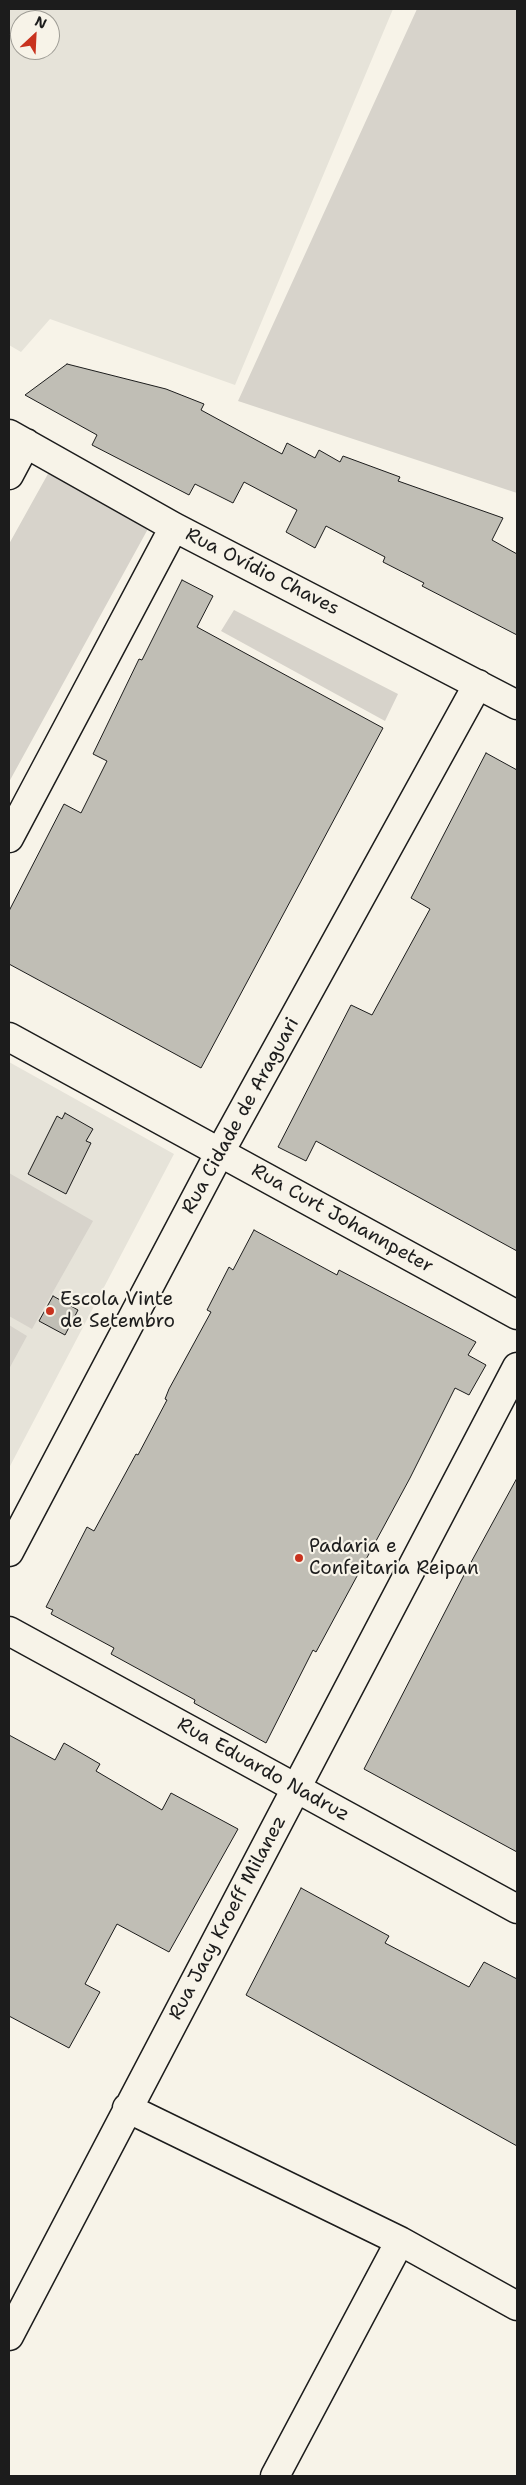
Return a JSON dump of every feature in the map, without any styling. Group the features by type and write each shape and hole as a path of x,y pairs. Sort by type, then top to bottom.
{"street":[{"path":"9,475 17,439"},
{"name":"Rua Ovídio Chaves","path":"17,439 174,527 517,705"},
{"path":"9,838 174,527"},
{"name":"Rua Cidade de Araguari","path":"9,1552 220,1152 478,684"},
{"name":"Rua Curt Johannpeter","path":"9,1037 517,1315"},
{"name":"Rua Jacy Kroeff Milanez","path":"9,2336 127,2108 298,1788 517,1367"},
{"name":"Rua Eduardo Nadruz","path":"9,1631 517,1909"},
{"path":"127,2108 400,2241 517,2306"},
{"path":"275,2476 400,2241"}],"shaded area":[{"path":"9,9 393,9 235,385 50,319 21,352 9,345"},
{"path":"417,9 517,9 517,493 238,401"},
{"path":"49,472 149,527 9,782 9,544"},
{"path":"234,610 398,694 385,721 221,631"},
{"name":"Escola Vinte de Setembro","path":"9,1062 174,1154 9,1468"},
{"path":"9,1173 93,1221 32,1329 9,1316"},
{"path":"9,1325 27,1336 9,1369"}],"building":[{"path":"67,364 166,389 204,404 201,410 282,454 287,443 315,458 319,450 340,462 343,456 400,477 398,481 503,518 492,540 517,554 517,635 422,586 424,583 383,562 385,557 326,526 315,548 286,532 297,510 244,482 233,503 195,484 189,495 92,445 97,435 25,395"},
{"path":"182,580 213,596 197,627 383,728 201,1068 9,964 9,911 64,804 81,813 107,761 93,754 139,659 142,660"},
{"path":"486,753 517,770 517,1251 316,1141 306,1161 278,1147 351,1005 372,1015 430,909 411,898"},
{"path":"65,1113 93,1129 86,1141 91,1143 66,1194 28,1174 57,1116 62,1119"},
{"path":"254,1230 337,1275 339,1270 476,1342 468,1355 486,1365 469,1395 455,1388 410,1478 316,1652 313,1650 266,1743 194,1703 195,1700 111,1654 114,1648 51,1614 53,1610 46,1607 87,1527 94,1531 136,1454 138,1455 167,1400 165,1399 169,1389 211,1312 207,1310 229,1267 233,1270"},
{"path":"53,1296 78,1310 65,1335 39,1321"},
{"path":"517,1478 517,1852 364,1769 463,1577"},
{"path":"9,1735 55,1760 64,1743 100,1764 96,1771 162,1810 171,1793 238,1829 169,1952 117,1924 85,1984 100,1992 69,2048 9,2016"},
{"path":"301,1888 389,1936 385,1943 469,1987 484,1962 517,1979 517,2146 246,1995"}],"place":[{"name":"Escola Vinte de Setembro","path":"50,1311"},
{"name":"Padaria e Confeitaria Reipan","path":"299,1558"}]}
